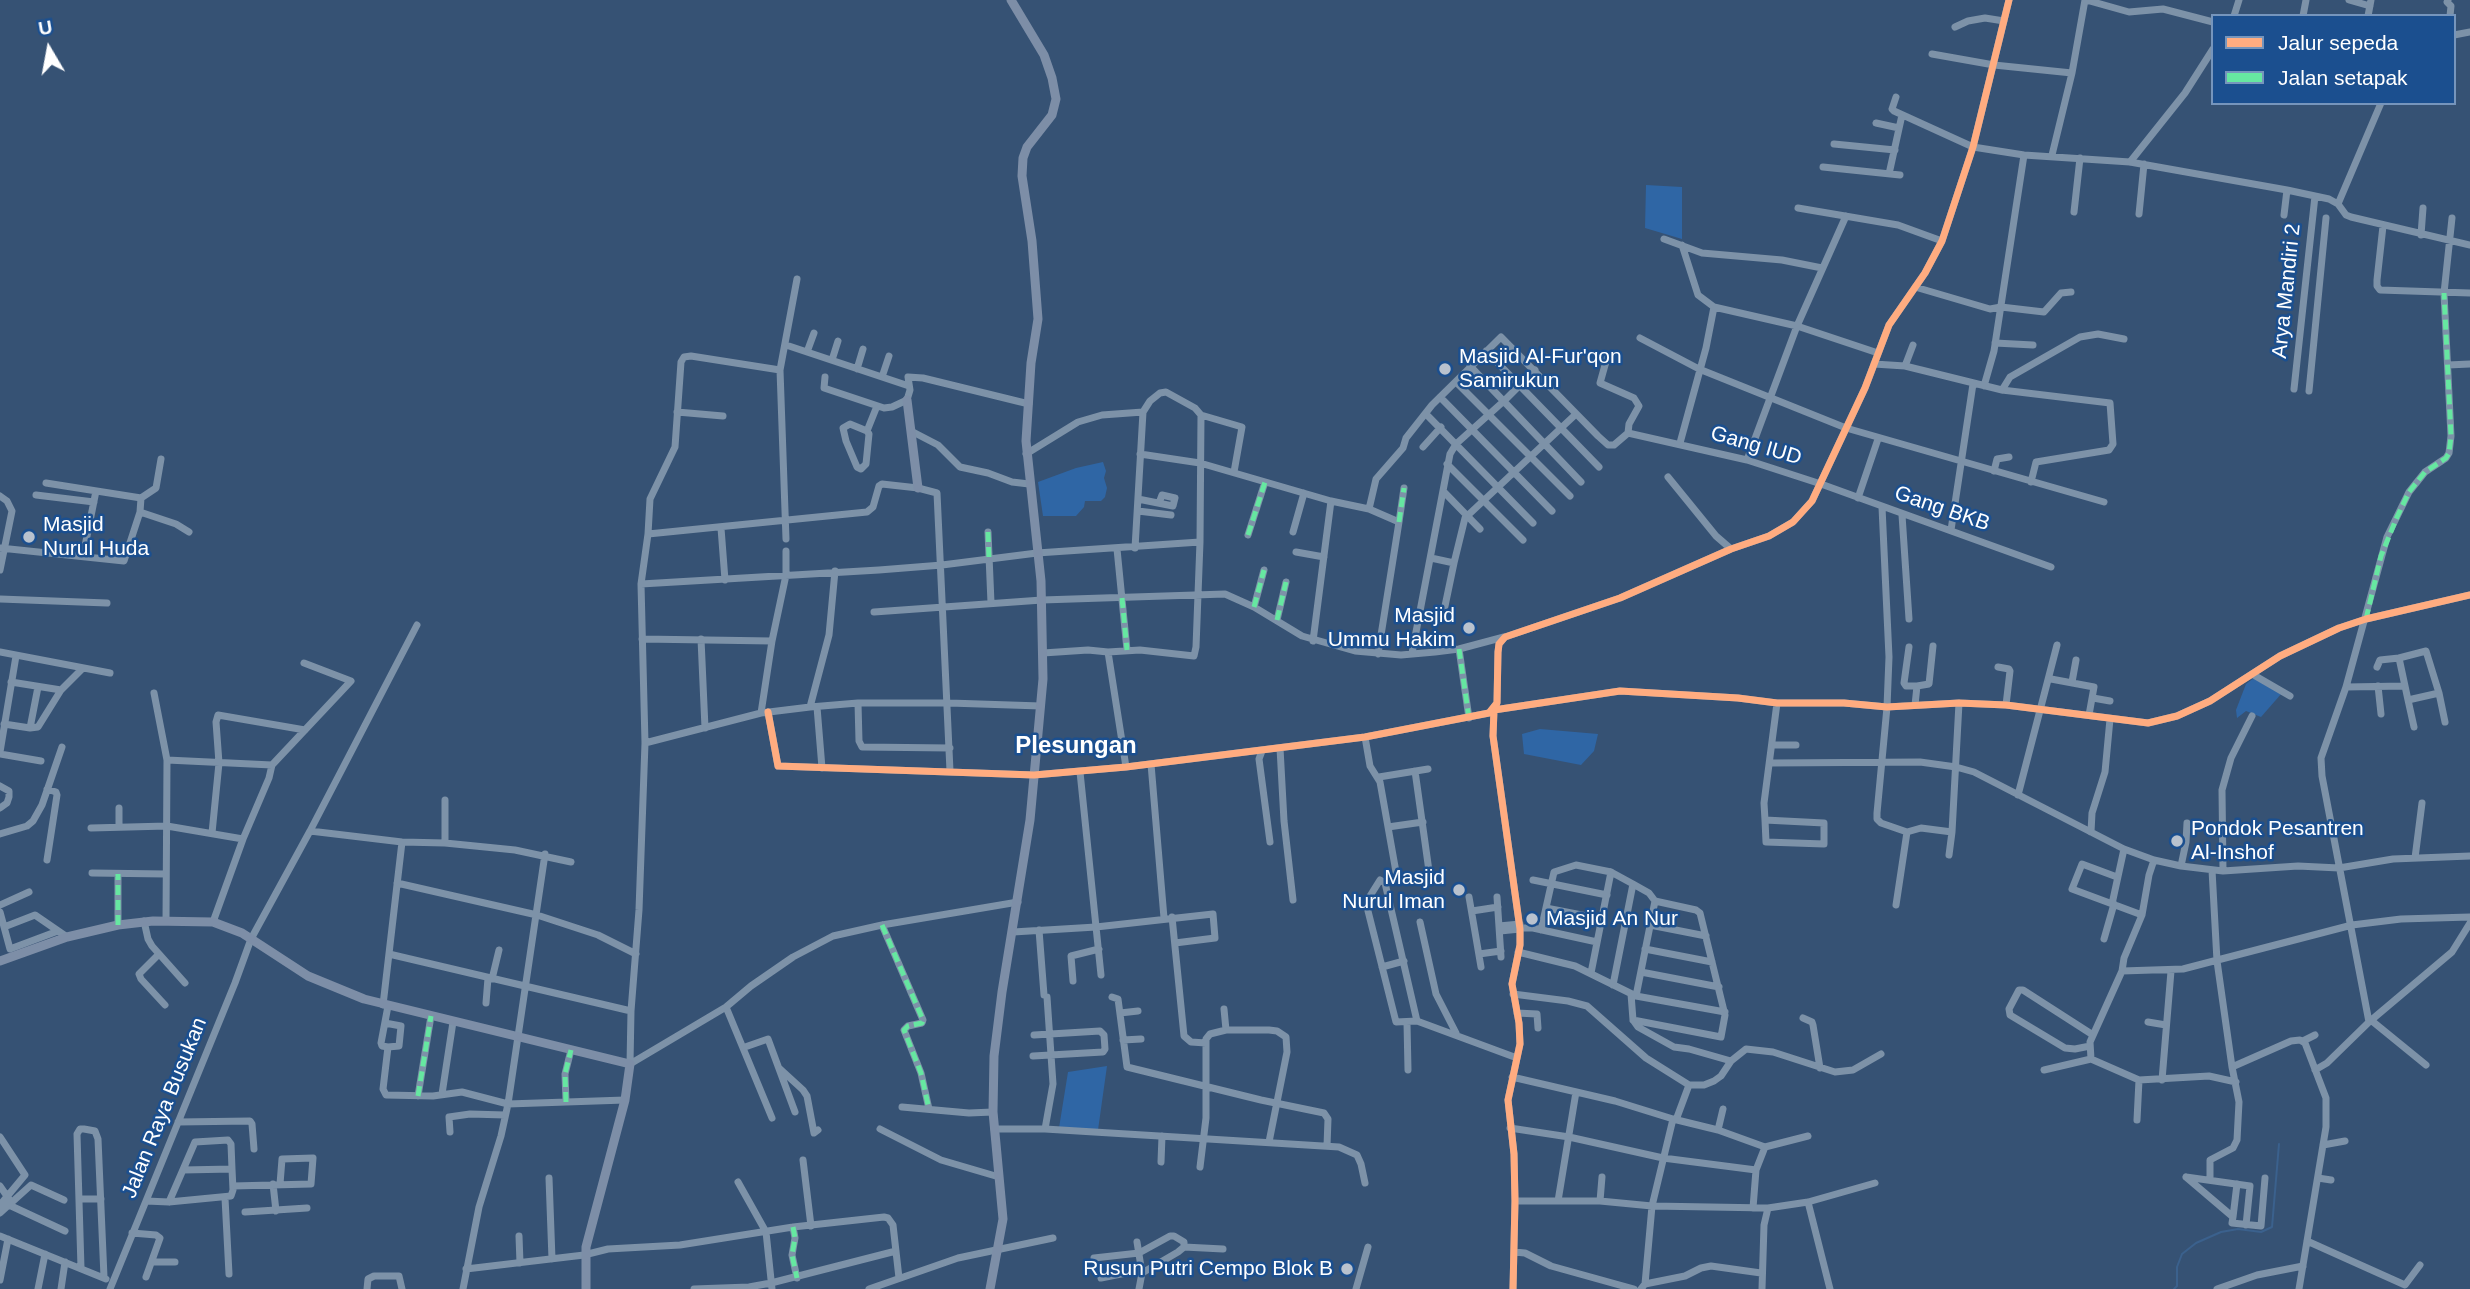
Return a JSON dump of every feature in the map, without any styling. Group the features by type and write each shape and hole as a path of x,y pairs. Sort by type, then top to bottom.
{"main road":[{"path":"991,1284 1003,1219 993,1112 994,1056 1034,775 1043,653 1042,600 1029,484 1031,363 1038,319 1032,241 1023,176 1025,151 1052,115 1056,92 1044,55 1011,0"},
{"path":"907,400 918,488"},
{"path":"0,961 67,937 118,925 144,921 213,922 234,929 308,976 385,1006 630,1064 625,1100 584,1255 586,1289"}],"street":[{"path":"874,612 1042,600 1225,594 1254,607 1313,641 1378,654 1412,653 1459,649 1505,636 1620,598 1731,549 1769,536 1793,522 1812,500 1846,428 1889,325 1942,242 1973,147 2010,0"},
{"path":"2052,155 2086,0 2129,12 2163,9 2211,21"},
{"path":"2349,0 2371,3"},
{"path":"1955,27 1985,18 2004,21"},
{"path":"2130,162 2185,93 2211,52"},
{"path":"1932,54 1994,65 2072,73"},
{"path":"1896,97 1892,109 1973,147 2024,155 2130,162 2287,190 2329,199 2338,204 2346,215 2470,245"},
{"path":"2338,204 2380,105"},
{"path":"1889,174 1902,115"},
{"path":"1876,123 1899,128"},
{"path":"1834,144 1895,150"},
{"path":"1984,386 1995,343 2024,155"},
{"path":"2074,212 2080,158"},
{"path":"2139,214 2144,164"},
{"path":"1823,167 1900,175"},
{"path":"2284,215 2287,190"},
{"name":"Arya Mandiri 2","path":"2294,389 2315,196"},
{"path":"1798,208 1898,225 1942,242"},
{"path":"2421,235 2423,208"},
{"path":"1747,460 1797,327 1846,216"},
{"path":"2309,391 2329,218 2313,216"},
{"path":"2426,1065 2370,1021 2339,868 2321,758 2346,687 2381,556 2397,517 2409,492 2425,472 2449,453 2451,436 2444,293 2452,218"},
{"path":"2383,226 2377,286 2380,290 2470,292"},
{"path":"1664,239 1702,253 1782,260 1822,268"},
{"path":"1682,246 1698,295 1714,307 1797,327 1878,353"},
{"path":"786,539 780,369 797,279"},
{"path":"1915,288 1990,309 2001,307 2046,314 2061,292 2071,292"},
{"path":"1680,443 1706,348 1714,307"},
{"path":"807,352 814,333"},
{"path":"2003,390 2010,377 2080,337 2098,334 2124,339"},
{"path":"1369,509 1376,479 1403,448 1406,438 1440,397 1499,337 1503,337 1610,446 1614,445 1628,433 1638,404 1634,398 1600,383 1607,358"},
{"path":"1640,338 1699,369 1846,428 2104,502"},
{"path":"832,360 838,341"},
{"path":"1995,343 2033,345"},
{"path":"1905,366 1913,345"},
{"path":"789,346 909,386"},
{"path":"857,369 863,349"},
{"path":"1486,351 1599,467"},
{"path":"630,1064 645,743 641,584 650,499 675,447 681,362 687,356 780,369"},
{"path":"882,377 889,356"},
{"path":"1874,364 1905,366 2003,390 2110,403 2113,444 2109,450 2036,462 2031,482"},
{"path":"2448,365 2470,364"},
{"path":"1470,366 1581,482"},
{"path":"1412,653 1444,492 1447,464 1455,444 1521,386 1535,370"},
{"path":"825,377 824,388 888,408 907,400 908,377 923,378 1029,404"},
{"path":"1457,382 1570,496"},
{"path":"1951,530 1973,384"},
{"path":"1135,548 1143,412 1150,401 1160,393 1166,392 1195,408 1201,415 1242,428 1234,472"},
{"path":"1440,397 1552,511"},
{"path":"867,431 850,424 843,428 857,467 861,469 866,464 869,436 867,431 877,406"},
{"path":"677,412 723,416"},
{"path":"1031,452 1078,422 1102,415 1143,412"},
{"path":"1426,414 1533,523"},
{"path":"1445,606 1462,522 1576,414"},
{"path":"1043,653 1127,650 1195,656 1199,594 1201,415"},
{"path":"1423,447 1441,427"},
{"path":"911,431 938,445 960,467 1012,482 1029,484"},
{"name":"Gang IUD","path":"1628,433 1747,460 1821,484"},
{"path":"1858,498 1878,439"},
{"path":"1140,454 1200,463 1331,501 1369,509 1399,522"},
{"path":"1994,471 1997,459 2009,457"},
{"path":"46,483 141,498 156,488 161,459"},
{"path":"1447,464 1523,540"},
{"path":"1668,477 1716,536 1731,549"},
{"path":"1248,535 1265,482"},
{"path":"648,534 867,512 873,508 879,486 882,484 937,493 949,703 950,771"},
{"name":"Gang BKB","path":"1821,484 2051,567"},
{"path":"1378,654 1404,488"},
{"path":"83,556 96,491"},
{"path":"1444,492 1480,529"},
{"path":"1293,532 1304,493"},
{"path":"36,495 94,502"},
{"path":"0,496 12,510 2,549 0,570"},
{"path":"2,549 124,561 140,512 141,498"},
{"path":"1138,499 1159,503"},
{"path":"1313,641 1331,501"},
{"path":"1882,507 1889,657 1877,819 1907,832 1921,828 1952,832"},
{"path":"140,512 176,524 189,532"},
{"path":"1138,512 1171,515"},
{"path":"1902,515 1909,619"},
{"path":"721,528 726,580"},
{"path":"988,532 990,603"},
{"path":"641,584 942,565 1037,553 1200,542"},
{"path":"1117,549 1127,650"},
{"path":"786,551 786,575 772,641 764,712 778,766 1034,775 1126,767 1365,737 1469,718 1494,710 1620,691 1777,703 1844,703 1887,707 1959,703 2006,705 2148,723 2177,716 2210,701 2309,641 2366,619 2470,594"},
{"path":"1296,552 1324,557"},
{"path":"1431,558 1454,563"},
{"path":"1254,607 1264,570"},
{"path":"822,768 814,707 829,635 835,572"},
{"path":"1277,621 1286,582"},
{"path":"0,599 107,603"},
{"name":"Jalan Raya Busukan","path":"112,1286 251,939 417,625"},
{"path":"1505,636 1499,644 1498,652 1493,736 1520,927 1518,952 1512,975 1520,1034 1508,1100 1515,1201 1513,1289"},
{"path":"642,639 772,641"},
{"path":"701,639 705,728"},
{"path":"2018,795 2057,645"},
{"path":"1909,647 1904,683 1906,686 1917,686 1929,684 1933,646"},
{"path":"1459,649 1469,718"},
{"path":"2377,667 2379,660 2426,651 2445,722"},
{"path":"0,652 110,673"},
{"path":"1108,652 1126,767"},
{"path":"16,656 0,753 41,761"},
{"path":"2399,658 2414,727"},
{"path":"2072,682 2076,660"},
{"path":"213,922 272,765 351,681 304,663"},
{"path":"1998,667 2009,668 2010,671 2006,705"},
{"path":"4,724 30,728 41,725 61,690 83,668"},
{"path":"2252,674 2290,696"},
{"path":"2051,679 2094,687 2089,715"},
{"path":"11,682 61,690"},
{"path":"1915,705 1917,686"},
{"path":"2378,686 2381,714"},
{"path":"2346,687 2404,686"},
{"path":"30,728 38,687"},
{"path":"154,693 167,760 166,921"},
{"path":"2407,700 2439,693"},
{"path":"2093,698 2110,701"},
{"path":"645,743 764,712 814,707 949,703 1041,706"},
{"path":"1765,820 1822,823 1825,825 1822,845 1766,842 1764,803 1777,703"},
{"path":"1949,855 1959,703"},
{"path":"858,704 859,741 862,747 950,748"},
{"path":"212,833 219,762 216,722 218,715 305,730"},
{"path":"2223,871 2222,790 2231,758 2252,716"},
{"path":"2091,832 2092,813 2105,772 2110,719"},
{"path":"1365,737 1370,766 1379,777 1396,872 1401,876 1421,878 1427,876 1429,871 1415,771"},
{"path":"1773,745 1796,745"},
{"path":"0,834 27,827 33,821 62,747"},
{"path":"1280,748 1283,813 1293,900"},
{"path":"1262,751 1259,759 1270,842"},
{"path":"167,760 272,765"},
{"path":"1770,763 1920,762 1955,767 1974,772 2124,849 2181,866 2223,871 2298,866 2339,868 2393,859 2470,856"},
{"path":"1151,764 1168,918 1175,943 1184,1036 1191,1042 1206,1043"},
{"path":"1379,777 1428,769"},
{"path":"1080,772 1101,975"},
{"path":"0,786 9,791 9,797 7,803 0,808"},
{"path":"47,789 57,795 47,860"},
{"path":"445,800 445,843"},
{"path":"2414,858 2421,803"},
{"path":"119,808 119,827"},
{"path":"1388,827 1423,822"},
{"path":"2181,866 2187,824"},
{"path":"91,828 167,826 243,839"},
{"path":"310,831 545,854 571,862"},
{"path":"1896,905 1907,832"},
{"path":"385,1023 401,1026 399,1046 381,1045 385,1023 388,954 402,842"},
{"path":"2104,939 2124,849"},
{"path":"463,1289 479,1207 508,1104 545,854"},
{"path":"2091,1059 2090,1045 2093,1035 2122,971 2124,958 2142,915 2154,860"},
{"path":"2118,877 2082,864 2072,887 2142,915"},
{"path":"1541,930 1552,873 1573,865 1611,872 1649,893 1655,901 1698,911 1725,1012 1721,1037 1633,1020"},
{"path":"2210,1180 2210,1160 2236,1145 2239,1102 2217,961 2213,870"},
{"path":"1591,973 1611,872"},
{"path":"92,873 166,874"},
{"path":"118,874 118,925"},
{"path":"1417,1021 1385,883 1380,880 1367,905 1395,1020 1398,1023 1417,1021 1517,1058"},
{"path":"1533,880 1607,895"},
{"path":"397,883 537,915 598,935 636,954"},
{"path":"1613,985 1633,884"},
{"path":"0,905 29,892"},
{"path":"1469,897 1481,967"},
{"path":"1479,954 1501,954 1497,897"},
{"path":"1655,901 1641,972 1633,995 1633,1020 1638,1027 1663,1043 1731,1061"},
{"path":"630,1064 726,1007 751,986 833,936 1018,902"},
{"path":"1472,911 1498,907"},
{"path":"1546,908 1602,919"},
{"path":"0,912 9,948 12,949 58,931"},
{"path":"1013,932 1096,927 1211,914 1213,916 1215,938 1175,943"},
{"path":"4,927 35,915 67,937"},
{"path":"2122,971 2171,971 2352,925 2398,919 2470,916"},
{"path":"144,921 148,939 185,984"},
{"path":"1420,922 1436,995 1456,1034"},
{"path":"2315,1070 2338,1054 2404,990 2452,952 2470,923"},
{"path":"883,925 923,1020 922,1023 908,1026 904,1030 920,1073 929,1109"},
{"path":"1650,925 1706,936"},
{"path":"1499,929 1520,927 1597,942"},
{"path":"1039,930 1053,1091 1045,1129"},
{"path":"1073,981 1073,954 1098,949"},
{"path":"1645,949 1712,962"},
{"path":"486,1003 499,950"},
{"path":"1518,952 1559,961 1591,973 1633,995 1725,1012"},
{"path":"159,954 140,971 139,976 164,1005"},
{"path":"388,954 631,1011"},
{"path":"1382,967 1404,961"},
{"path":"2162,1080 2171,971"},
{"path":"1641,972 1719,987"},
{"path":"2090,1045 2075,1049 2065,1048 2010,1015 2009,1009 2019,990 2024,990 2093,1035"},
{"path":"1513,994 1587,1006 1646,1058 1689,1085 1704,1085 1714,1081 1731,1061 1750,1049 1773,1052 1835,1072 1853,1070 1881,1054"},
{"path":"1112,996 1118,998 1127,1067 1324,1113 1328,1119 1326,1146"},
{"path":"726,1007 745,1047 772,1118"},
{"path":"1224,1009 1226,1030"},
{"path":"1120,1013 1138,1011"},
{"path":"1517,1013 1537,1014 1538,1028"},
{"path":"418,1096 430,1016"},
{"path":"1803,1018 1812,1021 1821,1068"},
{"path":"442,1094 453,1022"},
{"path":"2148,1022 2166,1024"},
{"path":"1407,1023 1408,1070"},
{"path":"1200,1167 1204,1139 1206,1043 1210,1034 1226,1030 1278,1031 1286,1037 1287,1052 1269,1142"},
{"path":"1033,1056 1103,1052 1105,1049 1104,1035 1100,1031 1034,1035"},
{"path":"745,1047 767,1035 795,1112"},
{"path":"2232,1067 2291,1041 2303,1041 2315,1035"},
{"path":"1122,1040 1141,1039"},
{"path":"2300,1289 2327,1106 2324,1089 2303,1041"},
{"path":"388,1047 384,1094 418,1096 462,1092 508,1104 625,1100"},
{"path":"565,1102 565,1074 570,1050"},
{"path":"2044,1070 2091,1059 2139,1080 2209,1076 2236,1082"},
{"path":"778,1068 807,1096 814,1133 818,1130"},
{"path":"1513,1077 1615,1101 1674,1120 1718,1130 1765,1147 1808,1136"},
{"path":"2137,1120 2139,1080"},
{"path":"1689,1085 1674,1120 1652,1206 1643,1287 1712,1266 1761,1273"},
{"path":"1558,1201 1576,1092"},
{"path":"902,1107 969,1113 993,1112"},
{"path":"1718,1130 1723,1109"},
{"path":"450,1132 449,1117 470,1114 505,1115"},
{"path":"178,1122 250,1121 253,1124 254,1149"},
{"path":"1510,1128 1569,1137 1663,1158 1756,1170"},
{"path":"80,1268 77,1134 84,1129 95,1131 97,1139 104,1277"},
{"path":"880,1129 941,1160 999,1177"},
{"path":"994,1129 1045,1129 1326,1146 1348,1150 1357,1155 1364,1183"},
{"path":"1161,1162 1162,1136"},
{"path":"0,1137 25,1175 0,1213"},
{"path":"146,1201 169,1202 231,1196 231,1144 226,1139 195,1142 169,1202"},
{"path":"2323,1145 2345,1141"},
{"path":"1753,1208 1756,1170 1765,1147"},
{"path":"233,1186 277,1184 311,1184 313,1158 282,1159 277,1184 276,1211"},
{"path":"803,1160 811,1226"},
{"path":"183,1170 232,1169"},
{"path":"1600,1201 1602,1177"},
{"path":"2233,1217 2186,1177 2250,1186 2246,1225"},
{"path":"550,1178 552,1259"},
{"path":"2237,1184 2232,1223 2261,1226 2265,1178"},
{"path":"2318,1178 2331,1180"},
{"path":"738,1182 766,1232 771,1286"},
{"path":"1515,1201 1600,1201 1652,1206 1768,1208 1808,1202 1875,1184"},
{"path":"0,1205 31,1185 64,1200"},
{"path":"0,1186 10,1201 65,1231"},
{"path":"225,1198 229,1273"},
{"path":"79,1199 101,1199"},
{"path":"1808,1202 1830,1289"},
{"path":"245,1212 307,1208"},
{"path":"1762,1289 1764,1225 1768,1208"},
{"path":"466,1269 584,1255 608,1249 680,1245 793,1227 884,1217 893,1225 898,1278"},
{"path":"793,1227 795,1238 792,1255 797,1278"},
{"path":"132,1233 157,1236 160,1240 156,1262 146,1277"},
{"path":"519,1236 520,1263"},
{"path":"1094,1258 1139,1253 1170,1236 1182,1240 1184,1247"},
{"path":"0,1280 4,1237 104,1277 112,1286"},
{"path":"869,1289 933,1265 1052,1238"},
{"path":"2307,1240 2402,1284 2408,1283 2420,1265"},
{"path":"1137,1242 1142,1271 1139,1289"},
{"path":"1101,1278 1142,1271 1184,1247 1223,1249"},
{"path":"1356,1289 1368,1247"},
{"path":"694,1289 771,1286 896,1251"},
{"path":"1514,1252 1525,1253 1551,1266 1634,1289"},
{"path":"38,1289 44,1254"},
{"path":"61,1289 65,1262"},
{"path":"156,1262 175,1262"},
{"path":"2217,1289 2257,1275 2303,1266"},
{"path":"367,1289 366,1282 370,1277 397,1276 401,1278 402,1289"}],"shaded area":[{"path":"1646,185 1682,187 1682,239 1645,228"},
{"path":"1103,462 1107,488 1101,501 1085,501 1084,507 1076,516 1043,516 1038,482 1076,468"},
{"path":"2254,678 2282,693 2261,717 2246,711 2237,718 2236,710 2246,684"},
{"path":"1540,729 1598,734 1594,751 1581,765 1524,754 1522,734"},
{"path":"1107,1066 1098,1130 1059,1128 1068,1072"}],"waterway":[{"path":"2174,1289 2177,1286 2177,1267 2182,1254 2196,1243 2221,1232 2238,1229 2261,1232 2272,1227 2279,1144"}],"marked path":[{"path":"2366,619 2381,556 2409,492 2425,472 2449,453 2451,436 2444,293"},
{"path":"1248,535 1265,482"},
{"path":"1399,522 1404,488"},
{"path":"988,532 989,558"},
{"path":"1254,607 1264,570"},
{"path":"1277,620 1286,582"},
{"path":"1122,598 1127,650"},
{"path":"1459,649 1469,718"},
{"path":"118,874 118,925"},
{"path":"882,925 923,1020 922,1023 908,1026 904,1030 921,1073 929,1109"},
{"path":"418,1096 431,1016"},
{"path":"566,1102 565,1074 571,1050"},
{"path":"793,1227 795,1238 792,1255 797,1278"}],"cycle path":[{"path":"768,712 778,766 1034,775 1126,767 1365,737 1489,713 1497,703 1498,652 1499,644 1505,637 1620,598 1731,549 1769,536 1793,522 1812,501 1865,388 1889,325 1925,273 1942,241 1973,147 2009,0"},
{"path":"1513,1289 1514,1154 1508,1100 1520,1044 1512,984 1520,945 1520,929 1493,736 1494,710 1620,691 1777,703 1844,703 1887,707 1959,703 2006,705 2148,723 2177,716 2210,701 2280,656 2339,628 2366,619 2470,595"}],"place":[{"name":"Masjid Al-Fur'qon Samirukun","path":"1445,369"},
{"name":"Masjid Nurul Huda","path":"29,537"},
{"name":"Masjid Ummu Hakim","path":"1469,628"},
{"name":"Pondok Pesantren Al-Inshof","path":"2177,841"},
{"name":"Masjid Nurul Iman","path":"1459,890"},
{"name":"Masjid An Nur","path":"1532,919"},
{"name":"Rusun Putri Cempo Blok B","path":"1347,1269"}],"district":[{"name":"Plesungan","path":"1076,746"}]}
